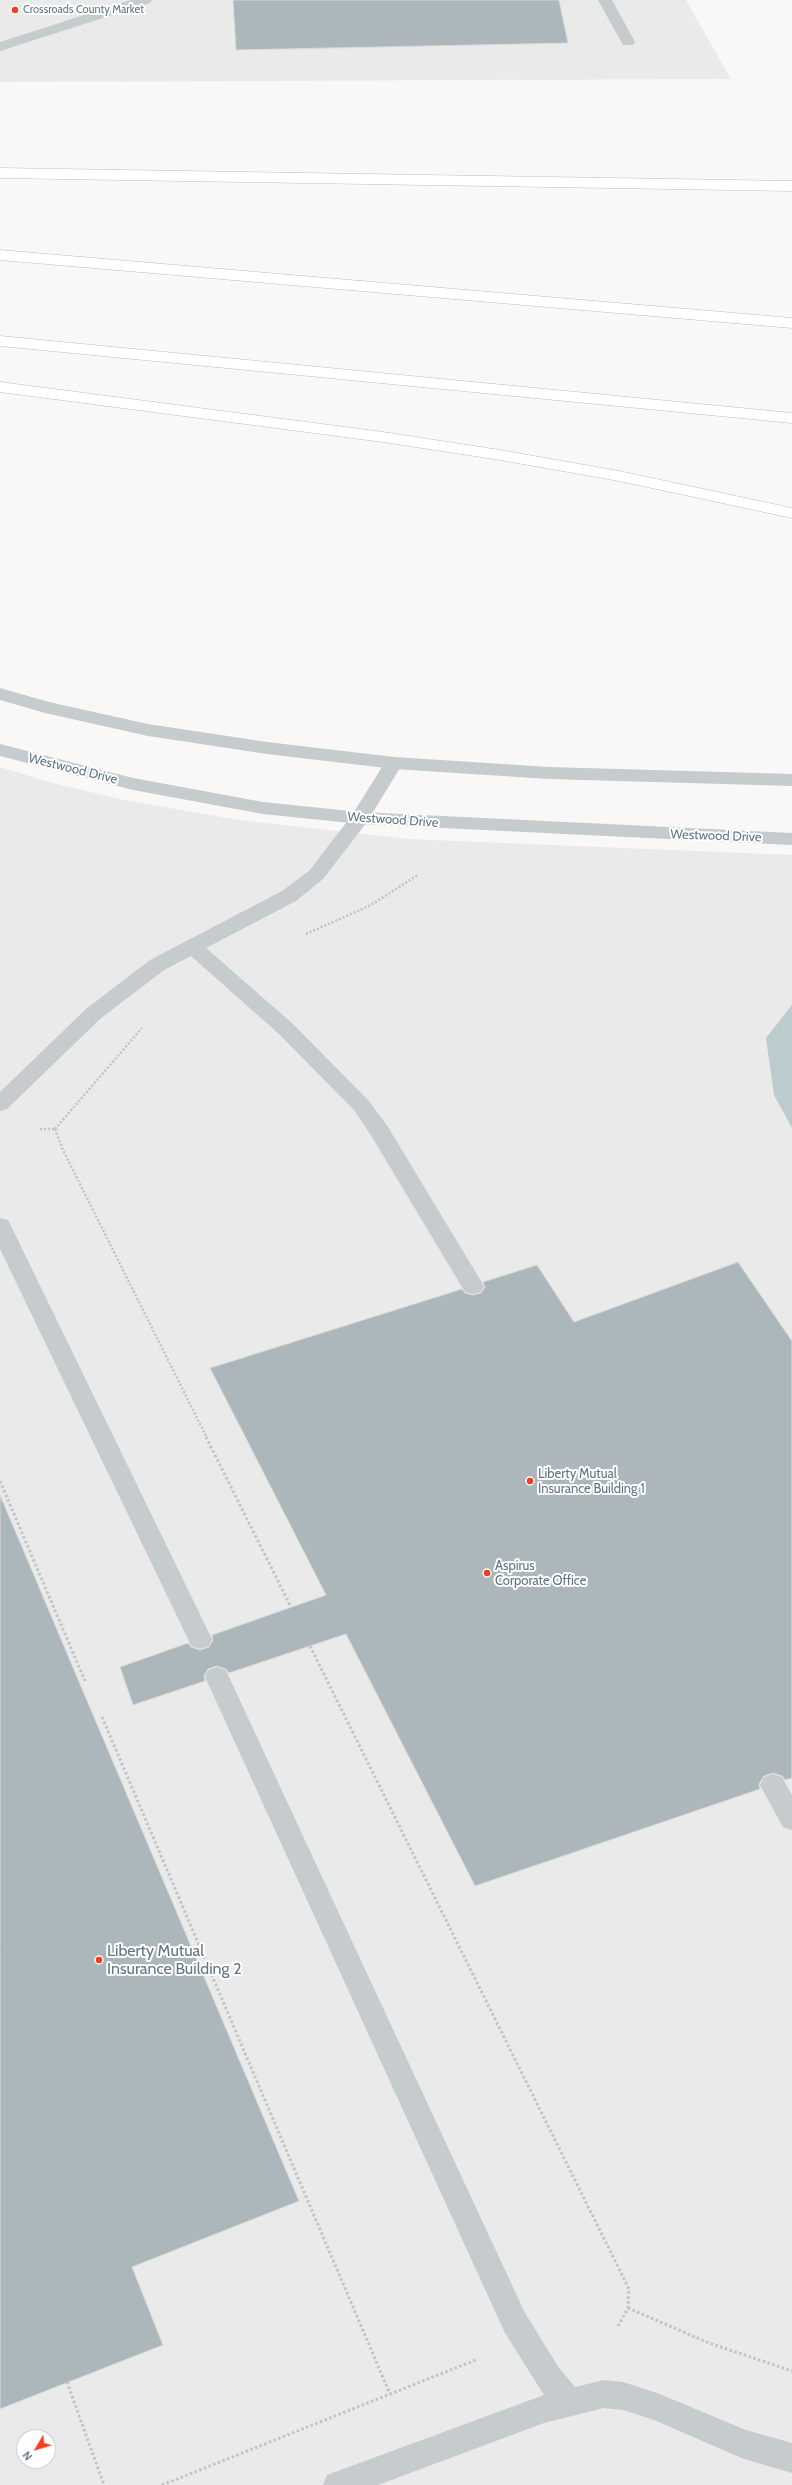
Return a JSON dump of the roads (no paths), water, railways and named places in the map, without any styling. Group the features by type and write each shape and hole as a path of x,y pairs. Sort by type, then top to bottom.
{"highway":[{"path":"0,173 792,186"},
{"path":"0,255 792,324"},
{"path":"0,341 792,418"},
{"path":"0,388 376,436 500,455 619,476 792,513"},
{"path":"472,388 792,431"}],"street":[{"path":"0,48 145,0"},
{"path":"605,0 628,42"},
{"path":"0,694 58,710 148,730 267,748 394,762 549,773 792,780"},
{"name":"Westwood Drive","path":"0,750 133,784 263,808 360,818 792,839"},
{"path":"0,1104 93,1014 157,965 267,908 301,887 324,867 360,818 394,762"},
{"path":"192,946 286,1029 361,1105 380,1132 473,1286"},
{"path":"0,1226 200,1639"},
{"path":"217,1677 515,2323 550,2378 569,2402"},
{"path":"773,1785 792,1819"},
{"path":"338,2485 569,2402 594,2395 612,2394 623,2396 657,2407 744,2444 792,2458"}],"place":[{"name":"Crossroads County Market","path":"15,10"},
{"name":"Liberty Mutual Insurance Building 1","path":"530,1481"},
{"name":"Aspirus Corporate Office","path":"487,1573"},
{"name":"Liberty Mutual Insurance Building 2","path":"99,1960"}]}
